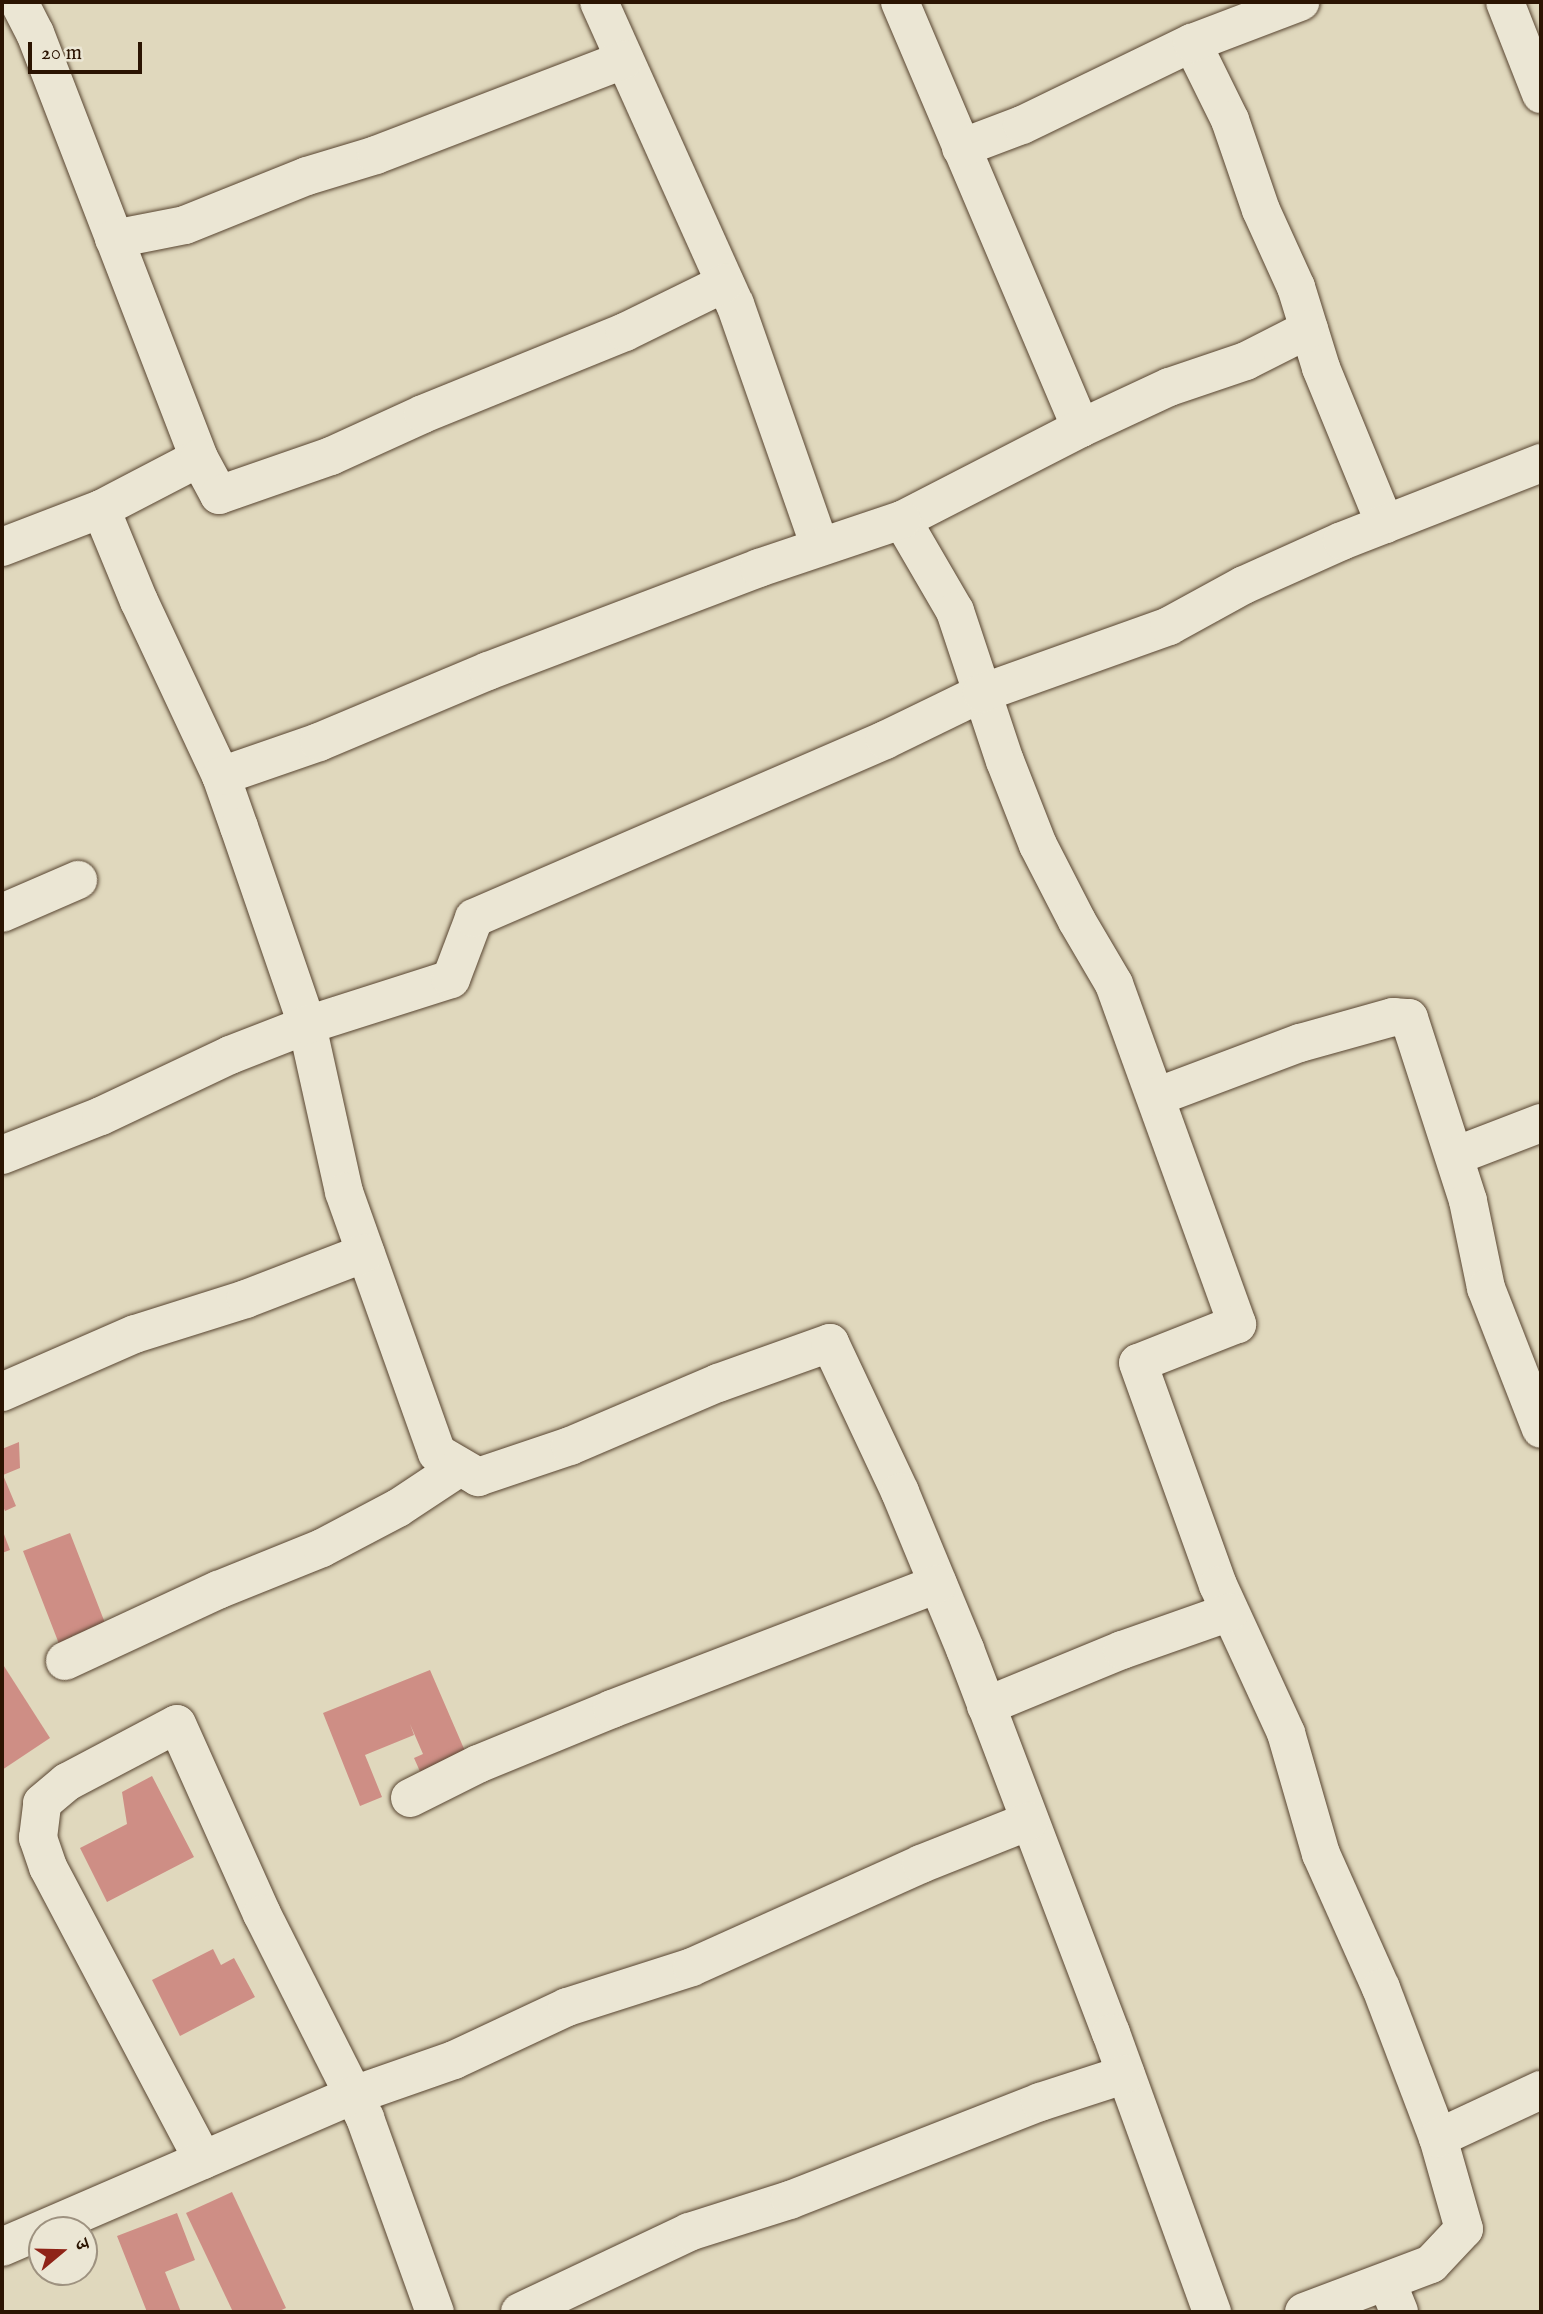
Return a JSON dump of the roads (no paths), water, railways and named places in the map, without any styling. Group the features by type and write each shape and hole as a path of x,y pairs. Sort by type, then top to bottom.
{"street":[{"path":"19,2 35,33 199,458 219,495 331,456 423,414 625,332 725,283"},
{"path":"599,2 725,283 820,547"},
{"path":"900,2 1081,428"},
{"path":"961,148 1021,125 1192,43 1300,2"},
{"path":"1518,5 1541,94"},
{"path":"1192,43 1230,120 1261,210 1296,288 1321,368 1385,524"},
{"path":"114,239 185,225 307,176 376,155 624,60"},
{"path":"221,776 319,742 488,671 820,547 902,520 1081,428 1170,387 1246,361 1309,329"},
{"path":"2,547 101,509 199,458"},
{"path":"2,1155 102,1116 230,1055 307,1025 451,979 474,918 885,740 982,693 1169,626 1244,585 1385,524 1541,463"},
{"path":"101,509 139,601 221,776 307,1025 344,1192 437,1453 478,1477 570,1446 718,1383 830,1343 900,1492 938,1584 1126,2074 1212,2312"},
{"path":"902,520 955,611 1038,845 1077,921 1114,984 1237,1325 1139,1363 1161,1433 1230,1612 1286,1733 1321,1854 1381,1988 1438,2138 1464,2229 1432,2264 1393,2297 1304,2312"},
{"path":"2,913 78,880"},
{"path":"1156,1097 1300,1043 1393,1017 1409,1018 1455,1156 1486,1288 1541,1429"},
{"path":"1455,1156 1541,1123"},
{"path":"2,1392 135,1334 246,1299 365,1253"},
{"path":"65,1661 218,1590 322,1548 398,1508 460,1466"},
{"path":"410,1798 478,1764 612,1709 938,1584"},
{"path":"986,1706 1122,1650 1230,1612"},
{"path":"203,2160 48,1867 38,1838 42,1804 67,1782 177,1724 262,1914 354,2095 435,2312"},
{"path":"2,2247 354,2095 454,2060 567,2007 692,1967 921,1864 1029,1821"},
{"path":"520,2312 689,2232 790,2200 1040,2102 1126,2074"},
{"path":"1438,2138 1541,2090"}]}
